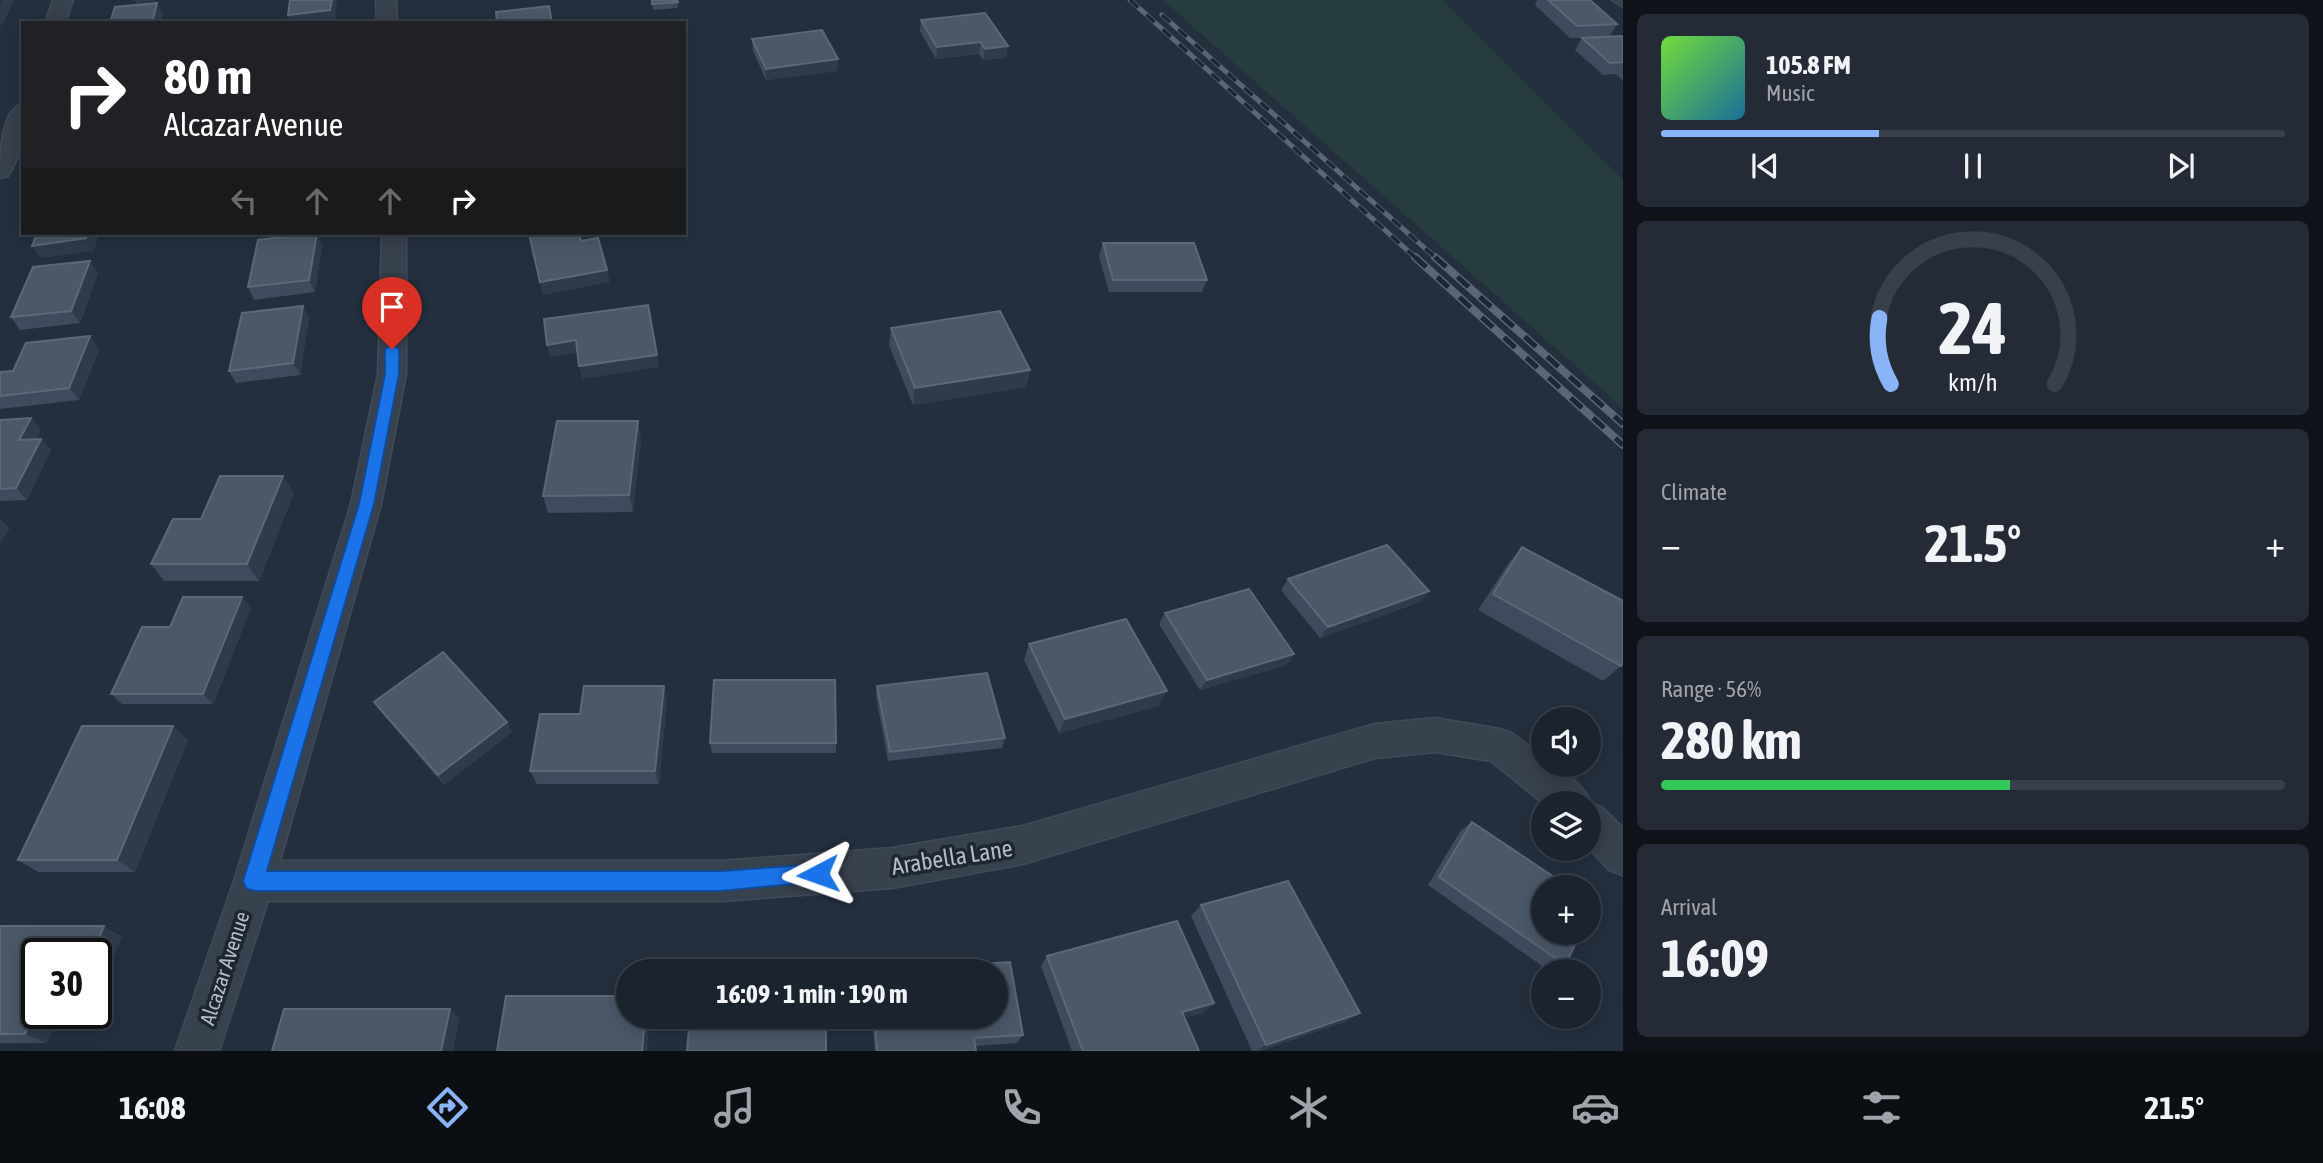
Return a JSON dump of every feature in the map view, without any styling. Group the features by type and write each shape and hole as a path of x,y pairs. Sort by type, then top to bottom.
{"street":[{"path":"56,21 63,0"},
{"path":"386,0 387,21"},
{"path":"0,171 21,115"},
{"name":"Alcazar Avenue","path":"197,1051 254,881 366,504 392,374 394,235"},
{"name":"Arabella Lane","path":"254,881 721,881 891,868 1023,845 1375,741 1435,735 1500,746 1557,791"},
{"path":"1601,833 1623,856"}],"green space":[{"path":"1163,0 1442,0 1623,180 1623,408"}],"building":[{"path":"290,0 332,0 330,10 288,15"},
{"path":"652,0 677,0 678,2 652,4"},
{"path":"1548,0 1590,0 1617,24 1577,26"},
{"path":"157,3 152,21 111,21 115,7"},
{"path":"549,6 552,21 497,21 496,12"},
{"path":"985,13 1008,46 985,49 981,42 937,47 921,20"},
{"path":"822,30 838,59 766,69 752,39"},
{"path":"1623,36 1623,62 1610,63 1582,38"},
{"path":"36,235 87,235 86,238 32,246"},
{"path":"317,235 309,280 248,287 258,240"},
{"path":"529,235 580,235 581,241 598,238 607,270 540,282"},
{"path":"1103,243 1194,243 1207,280 1113,280"},
{"path":"90,261 71,311 11,317 33,267"},
{"path":"648,305 657,355 579,366 576,340 547,345 544,319"},
{"path":"303,306 293,363 229,371 242,313"},
{"path":"1000,311 1030,370 915,388 891,328"},
{"path":"90,336 69,388 0,396 0,372 13,371 26,343"},
{"path":"31,418 19,440 41,439 16,488 0,489 0,420"},
{"path":"557,421 638,421 629,495 543,496"},
{"path":"220,476 283,476 247,564 151,564 173,519 201,519"},
{"path":"1387,545 1429,591 1328,627 1288,579"},
{"path":"1522,547 1623,601 1621,666 1493,594"},
{"path":"1249,589 1294,654 1207,680 1165,613"},
{"path":"183,597 242,597 203,694 111,694 142,627 170,627"},
{"path":"1126,619 1167,691 1065,719 1029,644"},
{"path":"443,652 507,722 438,775 374,702"},
{"path":"987,673 1005,738 890,752 877,686"},
{"path":"714,680 835,680 836,743 710,743"},
{"path":"584,686 664,686 655,771 530,771 540,714 580,714"},
{"path":"82,726 173,726 117,860 18,860"},
{"path":"1472,822 1551,875 1531,875 1531,941 1439,877"},
{"path":"1288,881 1360,1013 1266,1045 1201,905"},
{"path":"1177,921 1214,1003 1182,1012 1199,1051 1083,1051 1047,956"},
{"path":"0,926 104,926 99,938 21,938 21,1029 27,1029 25,1034 0,1034"},
{"path":"1536,945 1575,945 1568,959 1556,959"},
{"path":"1008,962 1023,1035 974,1038 976,1051 877,1051 875,1029 1008,1029"},
{"path":"506,996 616,996 616,1029 644,1029 642,1051 497,1051"},
{"path":"284,1009 450,1009 441,1051 272,1051"},
{"path":"689,1029 826,1029 826,1051 687,1051"}],"railway":[{"path":"1130,0 1417,259"},
{"path":"1162,15 1437,259"},
{"path":"1415,257 1623,445"},
{"path":"1435,257 1623,424"}],"route":[{"path":"392,349 392,374 366,504 254,881 721,881 818,874"}]}
